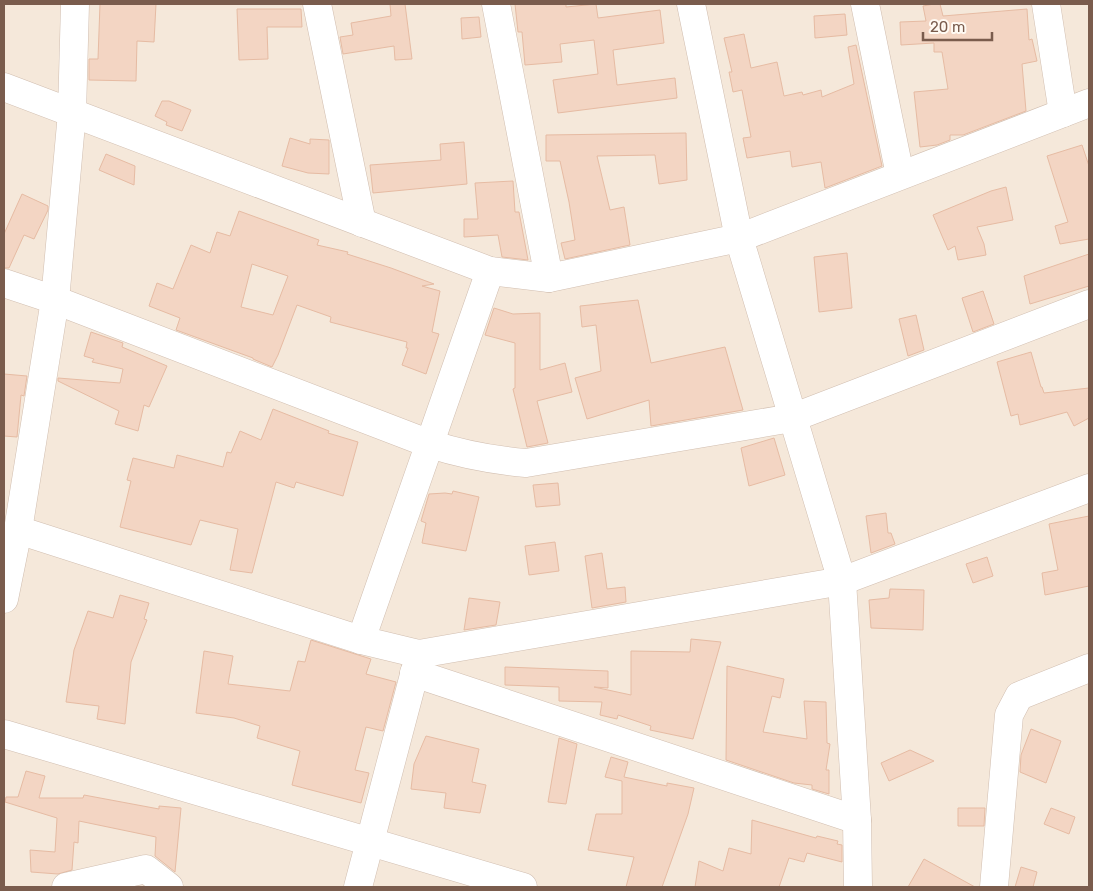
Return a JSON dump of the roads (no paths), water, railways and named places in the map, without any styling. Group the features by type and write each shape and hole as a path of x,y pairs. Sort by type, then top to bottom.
{"street":[{"path":"4,599 18,530 55,300 72,113 75,4"},
{"path":"317,4 362,223"},
{"path":"496,4 549,278"},
{"path":"691,4 739,238 842,581 857,820 858,887"},
{"path":"865,4 900,176"},
{"path":"1046,4 1064,113"},
{"path":"4,87 490,271 549,278 739,238 1089,103"},
{"path":"361,640 490,271"},
{"path":"4,283 55,300 430,444 486,459 526,463 792,418 1089,304"},
{"path":"417,664 842,581 1089,488"},
{"path":"18,530 361,640 417,664 857,820"},
{"path":"358,887 417,664"},
{"path":"994,887 1009,715 1019,696 1089,668"},
{"path":"4,734 523,887"},
{"path":"66,887 146,869 169,887"}]}
